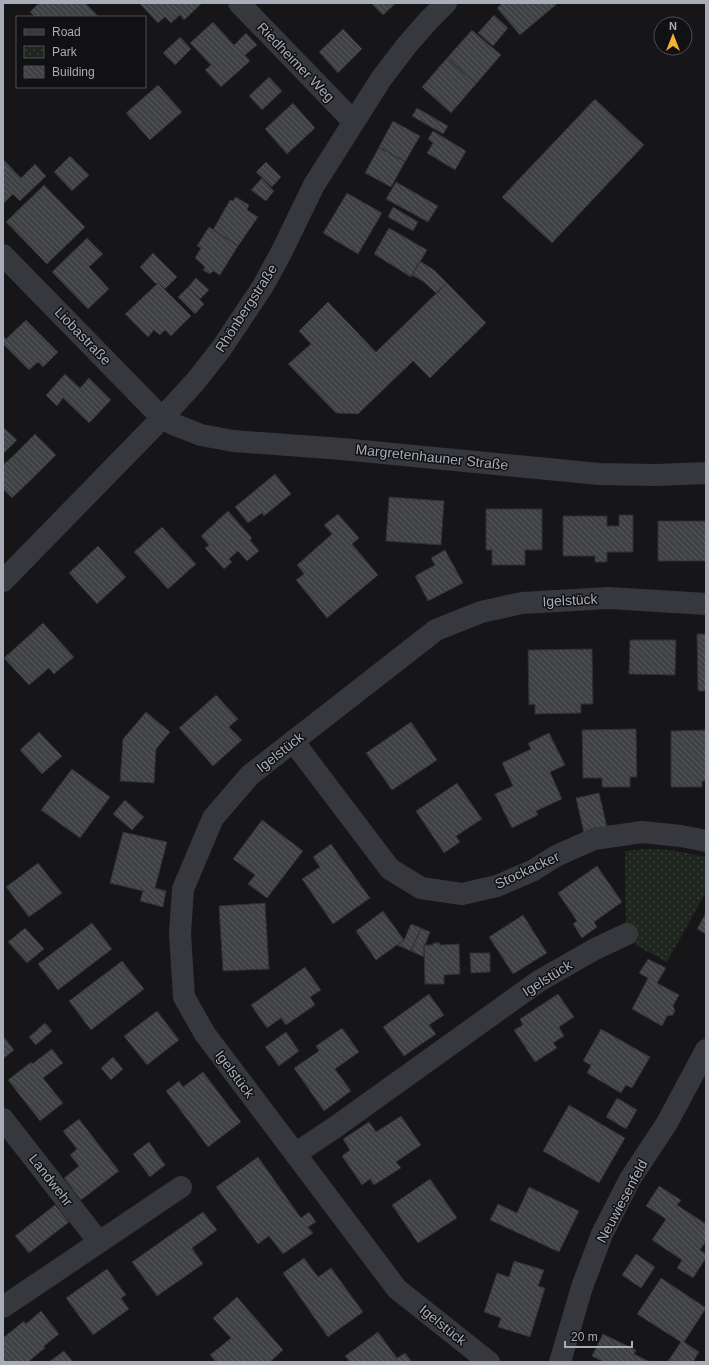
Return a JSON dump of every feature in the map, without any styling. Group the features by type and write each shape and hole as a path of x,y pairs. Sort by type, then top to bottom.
{"street":[{"name":"Riedheimer Weg","path":"239,3 354,122"},
{"name":"Rhönbergstraße","path":"3,581 162,418 195,382 221,349 263,286 314,185 381,78 406,45 446,3"},
{"name":"Liobastraße","path":"3,255 162,418"},
{"name":"Margretenhauner Straße","path":"162,418 201,435 233,441 342,448 599,474 657,475 706,473"},
{"name":"Igelstück","path":"489,1362 397,1289 205,1034 184,998 180,934 183,889 213,818 250,776 436,630 481,612 522,603 609,598 706,604"},
{"name":"Stockacker","path":"294,742 390,869 421,888 462,894 497,886 532,871 556,856 594,839 642,832 681,836 706,841"},
{"name":"Igelstück","path":"295,1154 334,1128 539,981 595,948 627,934"},
{"name":"Neuwiesenfeld","path":"560,1362 582,1287 602,1234 630,1179 667,1123 706,1050"},
{"name":"Landwehr","path":"3,1119 99,1242"},
{"path":"3,1307 181,1186"}],"green space":[{"path":"643,849 671,850 706,857 706,892 667,962 626,940 625,851"}],"building":[{"path":"39,3 85,3 98,16 34,16 30,12"},
{"path":"139,3 201,4 184,20 180,15 171,23 165,17 158,23"},
{"path":"371,3 396,3 383,15"},
{"path":"503,3 558,3 520,35 497,8"},
{"path":"494,15 508,28 493,46 478,33"},
{"path":"213,22 234,45 246,33 257,45 245,55 250,61 221,87 205,70 211,65 190,43"},
{"path":"343,29 362,49 338,73 319,52"},
{"path":"472,30 501,55 476,84 447,58"},
{"path":"180,37 191,49 175,65 163,53"},
{"path":"447,58 476,84 451,113 422,87"},
{"path":"269,77 282,91 262,110 249,96"},
{"path":"158,85 182,112 150,140 126,113"},
{"path":"595,99 644,145 552,243 502,197"},
{"path":"293,103 315,128 287,154 265,129"},
{"path":"417,108 448,126 443,134 412,116"},
{"path":"393,121 420,136 405,162 379,147"},
{"path":"433,131 466,151 455,170 427,153 433,143 428,139"},
{"path":"379,147 405,162 391,187 365,173"},
{"path":"70,156 89,175 72,191 54,172"},
{"path":"3,159 21,178 35,164 46,176 20,201 13,194 3,204"},
{"path":"266,162 281,177 272,187 256,172"},
{"path":"262,178 274,191 266,201 251,190"},
{"path":"396,182 438,206 428,222 386,199"},
{"path":"44,185 85,227 47,264 6,222"},
{"path":"347,193 382,213 358,254 323,233"},
{"path":"236,197 249,205 247,210 258,217 238,246 213,230 230,200 233,201"},
{"path":"393,207 418,222 413,231 388,217"},
{"path":"209,227 238,246 220,275 213,271 210,274 203,270 205,267 195,258 201,248 197,246"},
{"path":"389,228 427,250 411,277 374,254"},
{"path":"87,238 103,254 89,267 109,289 88,309 52,272"},
{"path":"153,253 177,277 165,289 158,283 156,284 140,267"},
{"path":"420,261 434,270 447,283 436,293 424,282 412,275"},
{"path":"196,278 209,290 200,299 188,287"},
{"path":"158,283 191,316 171,336 165,330 160,335 154,330 148,337 125,314"},
{"path":"447,283 486,323 430,378 413,361 358,414 336,413 288,364 311,344 299,331 328,302 376,352"},
{"path":"188,287 204,304 195,314 178,297"},
{"path":"26,320 58,352 43,367 38,362 29,370 3,344 3,336 6,339"},
{"path":"65,374 80,388 89,378 111,400 89,423 63,398 57,406 46,395"},
{"path":"3,427 17,440 3,454"},
{"path":"35,434 56,455 34,477 13,456"},
{"path":"13,456 34,477 12,498 3,489 3,465"},
{"path":"275,474 291,494 264,516 262,513 248,523 235,507"},
{"path":"389,497 444,501 441,545 386,541"},
{"path":"486,509 542,509 542,550 525,550 525,565 492,565 492,550 486,550"},
{"path":"228,511 252,538 250,540 259,551 247,561 238,551 229,559 232,562 224,569 205,548 209,545 201,536"},
{"path":"338,514 359,538 352,544 378,575 327,618 296,580 304,574 297,565 332,534 324,525"},
{"path":"619,515 633,515 633,552 607,552 607,562 595,562 595,556 563,556 563,516 607,516 607,526 619,526"},
{"path":"658,521 706,521 706,561 658,561"},
{"path":"162,527 196,564 168,589 134,552"},
{"path":"98,546 126,577 97,604 69,573"},
{"path":"445,550 463,583 428,601 415,576 435,565 431,558"},
{"path":"43,623 74,657 54,674 49,668 29,685 4,658"},
{"path":"697,634 706,634 706,691 698,691"},
{"path":"630,640 676,640 675,675 629,674"},
{"path":"592,649 593,704 581,704 581,713 535,714 535,704 529,705 528,650"},
{"path":"216,695 238,719 229,727 242,740 213,766 179,728"},
{"path":"146,712 170,732 156,749 154,783 120,781 123,739"},
{"path":"411,722 437,760 392,790 366,753"},
{"path":"636,729 637,777 630,777 630,787 602,787 602,778 583,778 582,730"},
{"path":"706,730 706,781 702,781 702,787 671,787 671,731"},
{"path":"39,732 62,756 42,774 20,750"},
{"path":"549,733 565,765 550,772 562,799 536,811 538,815 512,828 495,794 513,786 502,763 531,749 528,743"},
{"path":"72,769 110,797 80,838 41,810"},
{"path":"457,783 482,819 456,836 460,842 444,853 416,811"},
{"path":"599,793 607,827 584,833 576,798"},
{"path":"125,800 144,817 132,830 113,814"},
{"path":"262,820 303,851 267,898 248,884 255,875 233,859"},
{"path":"123,832 167,842 155,888 166,891 163,907 140,901 143,891 110,883"},
{"path":"331,844 370,898 333,924 302,879 320,867 313,857"},
{"path":"38,863 62,893 29,917 6,887"},
{"path":"597,866 622,902 594,922 597,927 582,938 573,924 577,921 558,893"},
{"path":"265,903 269,969 223,971 219,906"},
{"path":"383,911 404,940 376,960 356,931"},
{"path":"706,913 706,934 697,929"},
{"path":"523,915 547,953 513,974 489,937"},
{"path":"92,923 112,949 58,990 38,964"},
{"path":"411,924 421,928 411,951 397,945 404,940"},
{"path":"25,928 44,949 27,963 8,942"},
{"path":"421,928 430,932 424,945 424,957 411,951"},
{"path":"433,943 440,943 440,945 459,944 460,974 444,975 444,984 425,984 424,945 433,945"},
{"path":"470,953 490,953 490,972 471,973"},
{"path":"648,959 666,968 657,983 679,995 673,1006 675,1011 673,1015 667,1016 662,1026 632,1009 648,978 639,973"},
{"path":"122,961 144,989 91,1030 69,1001"},
{"path":"305,967 321,990 310,997 315,1005 286,1025 281,1018 267,1028 251,1005"},
{"path":"429,994 444,1015 429,1025 436,1034 404,1056 383,1027"},
{"path":"558,994 574,1017 559,1027 564,1036 553,1043 557,1048 535,1062 514,1030 523,1025 520,1019"},
{"path":"157,1011 179,1040 147,1065 124,1036"},
{"path":"45,1023 52,1031 36,1045 29,1037"},
{"path":"342,1028 359,1052 335,1069 351,1091 324,1111 294,1068 319,1051 316,1046"},
{"path":"601,1029 650,1057 632,1088 626,1085 621,1093 587,1073 591,1065 583,1061"},
{"path":"286,1032 299,1051 279,1066 265,1047"},
{"path":"3,1036 14,1050 3,1059"},
{"path":"52,1049 63,1063 43,1078 63,1103 40,1121 8,1080 31,1062 32,1064"},
{"path":"113,1057 123,1069 111,1080 101,1068"},
{"path":"203,1072 241,1122 208,1147 166,1091 179,1081 183,1087"},
{"path":"617,1098 637,1110 626,1129 606,1117"},
{"path":"569,1105 625,1138 599,1183 543,1151"},
{"path":"401,1116 421,1145 396,1162 401,1168 374,1185 370,1179 362,1185 342,1156 350,1150 343,1139 369,1122 376,1132"},
{"path":"79,1119 119,1171 81,1200 64,1178 79,1166 70,1155 77,1149 63,1131"},
{"path":"149,1142 165,1165 150,1177 133,1154"},
{"path":"258,1157 301,1218 309,1212 316,1222 308,1227 313,1233 283,1254 269,1236 258,1244 216,1187"},
{"path":"430,1179 457,1218 418,1243 392,1205"},
{"path":"659,1186 681,1200 677,1205 706,1224 706,1241 700,1250 706,1254 706,1258 693,1278 677,1268 682,1260 652,1240 666,1219 646,1206"},
{"path":"529,1187 579,1211 559,1252 490,1220 498,1204 517,1213"},
{"path":"55,1205 69,1222 29,1253 15,1236"},
{"path":"203,1212 217,1230 192,1248 203,1264 157,1296 132,1262"},
{"path":"636,1254 655,1267 641,1288 622,1275"},
{"path":"304,1258 318,1277 331,1268 363,1312 328,1337 283,1273"},
{"path":"514,1261 544,1270 538,1286 545,1288 530,1337 498,1327 501,1318 484,1312 497,1273 509,1277"},
{"path":"107,1269 126,1295 121,1298 129,1309 93,1335 66,1298"},
{"path":"661,1278 706,1308 684,1342 699,1352 693,1362 668,1361 681,1342 637,1314"},
{"path":"237,1297 283,1350 270,1362 216,1362 210,1355 231,1338 213,1318"},
{"path":"41,1311 59,1334 28,1362 3,1362 3,1338 24,1321 26,1324"},
{"path":"378,1332 397,1358 405,1353 412,1362 350,1362 345,1356"},
{"path":"603,1334 636,1350 634,1354 650,1362 602,1362 592,1356"},
{"path":"64,1351 73,1362 49,1362"}]}
